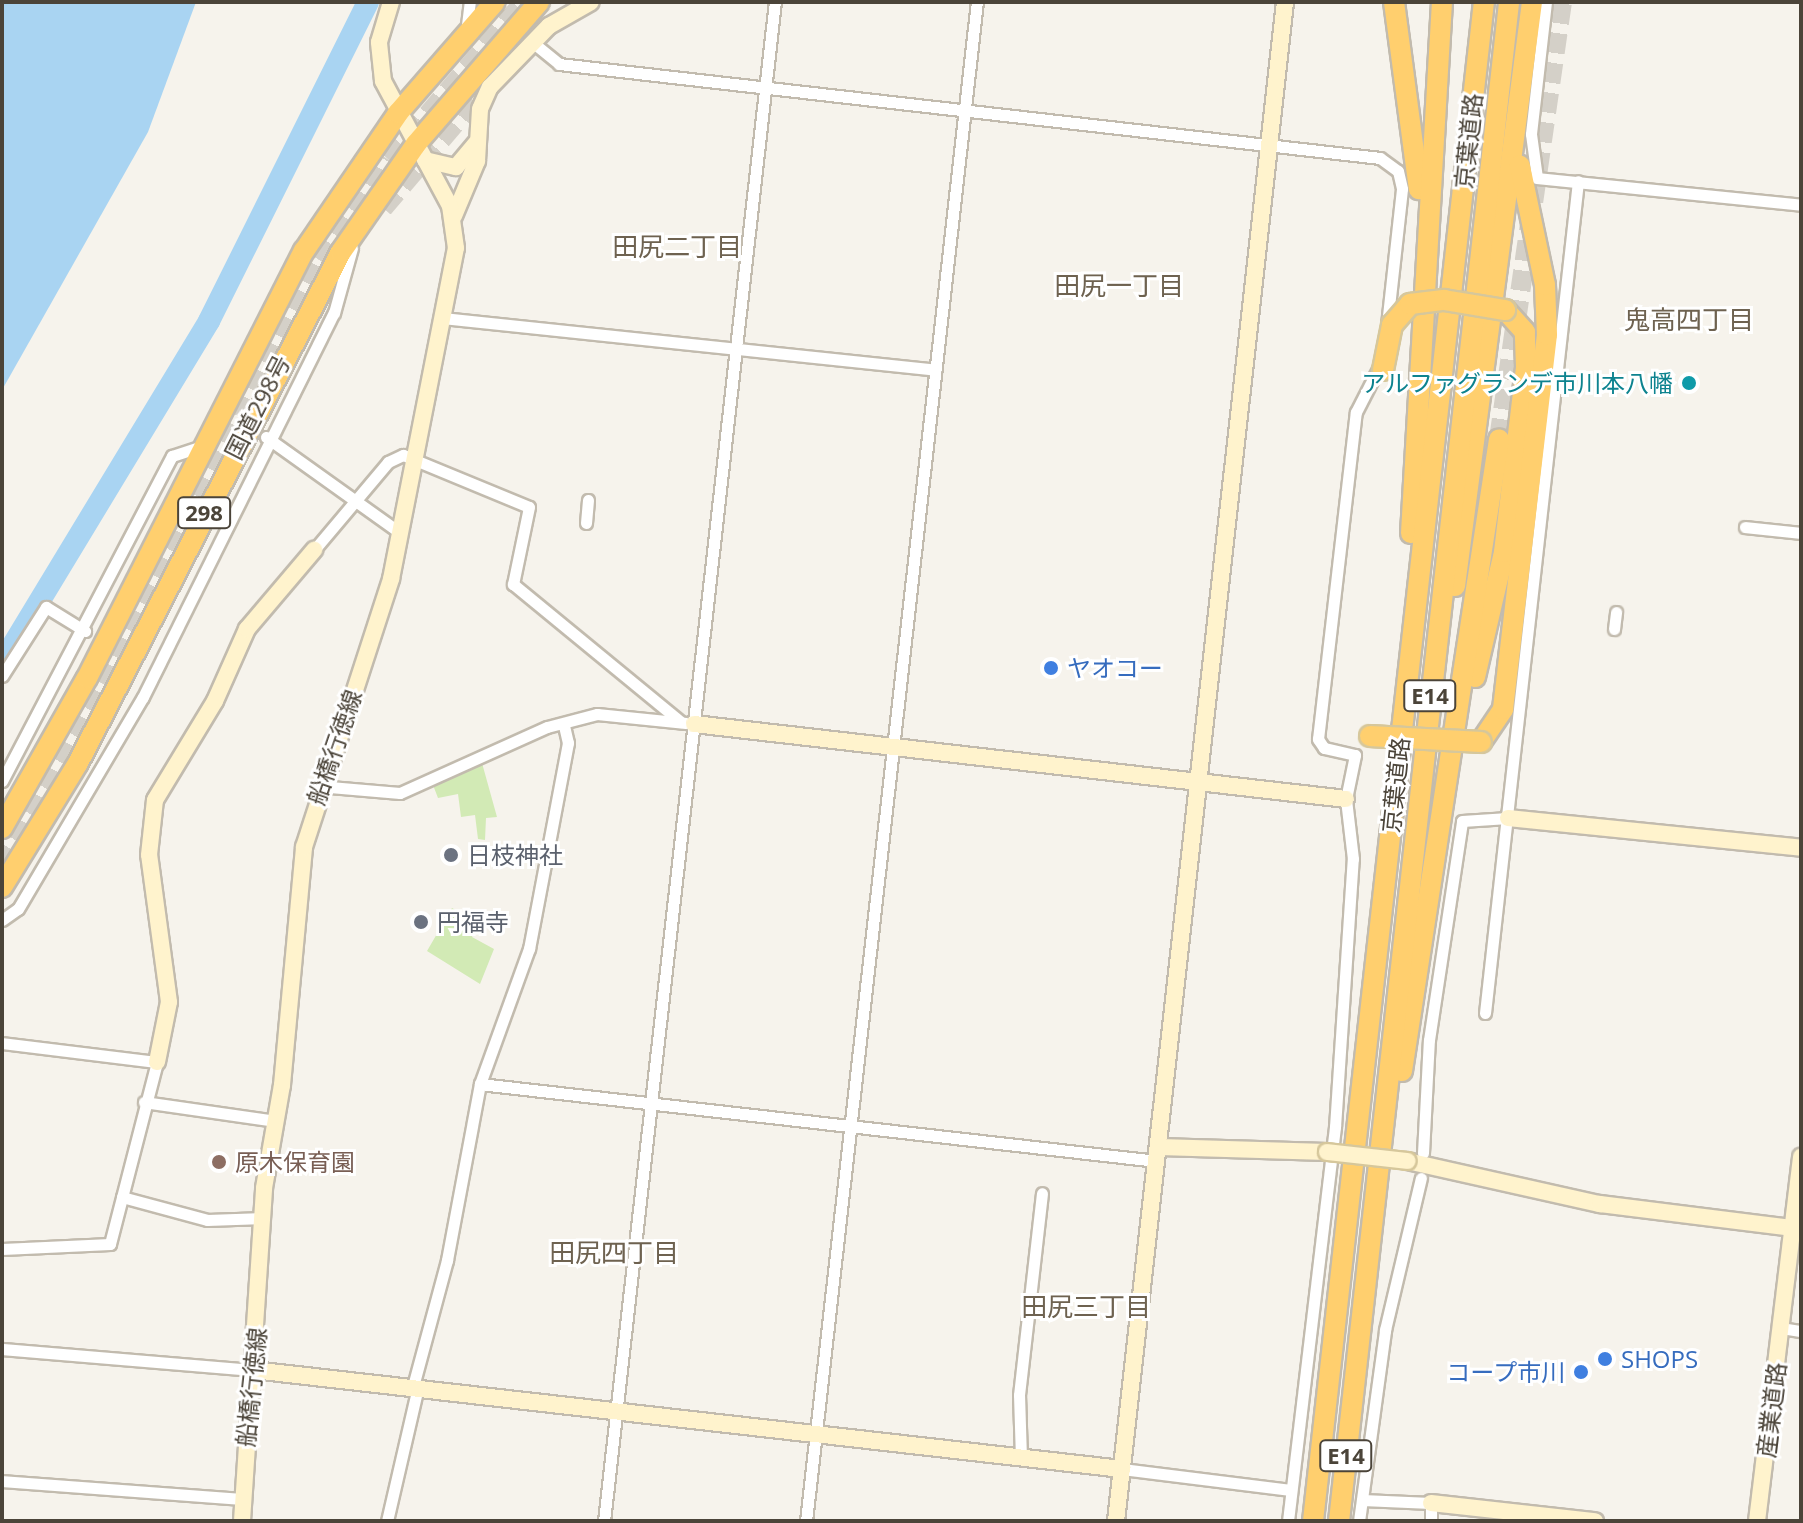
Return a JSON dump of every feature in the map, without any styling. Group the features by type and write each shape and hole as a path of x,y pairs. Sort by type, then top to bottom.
{"highway":[{"name":"国道298号","path":"2,828 87,678 199,447 304,251 398,113 495,2"},
{"path":"1394,2 1425,241"},
{"path":"1402,724 1425,241 1442,2"},
{"name":"京葉道路","path":"1313,1521 1484,2"},
{"name":"京葉道路","path":"1339,1521 1509,2"},
{"path":"1422,775 1466,525 1532,2"},
{"name":"国道298号","path":"2,887 78,763 269,382 364,217 421,152 538,3"},
{"path":"1370,736 1481,742 1503,709 1547,335 1545,285 1517,138"},
{"path":"1383,370 1392,325 1410,304 1444,300 1505,310 1523,327 1527,349 1504,552 1449,786"},
{"path":"1369,1253 1449,786 1499,439"}],"street":[{"name":"船橋行徳線","path":"242,1521 264,1218 304,847 318,786 385,600 456,248 454,216 398,113 378,52 391,2"},
{"path":"466,33 470,2"},
{"path":"454,216 477,161 476,142 483,98 531,41 591,2"},
{"path":"604,1521 688,723 775,2"},
{"path":"806,1521 977,2"},
{"path":"1116,1521 1285,2"},
{"path":"1546,2 1531,134 1537,178 1801,205"},
{"path":"531,41 559,64 1380,158 1401,179 1380,365 1356,412 1318,739 1324,748 1355,755 1346,799 1353,859 1335,1127 1288,1521"},
{"path":"421,152 456,167 476,142"},
{"path":"1485,1013 1578,181"},
{"path":"2,920 14,915 92,792 266,437 334,313 364,217"},
{"path":"443,318 733,352 935,370"},
{"path":"266,437 360,500 399,532"},
{"path":"2,781 85,631 172,456 199,447"},
{"path":"2,1249 110,1244 144,1102 157,1062 169,1002 149,855 155,800 215,701 247,629 360,500 388,462 413,455 529,507 513,584 688,723"},
{"path":"586,523 588,500"},
{"path":"1745,527 1801,533"},
{"path":"2,676 46,607 85,631"},
{"path":"1614,629 1616,612"},
{"path":"318,786 391,796 597,714 1346,799"},
{"path":"387,1521 414,1390 447,1260 480,1084 529,949 568,743 564,725"},
{"path":"1423,1153 1429,1040 1462,821 1508,818 1801,848"},
{"path":"2,1043 157,1062"},
{"path":"480,1084 852,1125 1158,1154 1327,1152 1407,1161 1600,1204 1796,1230"},
{"path":"144,1102 276,1121"},
{"name":"産業道路","path":"1757,1521 1796,1230 1801,1157"},
{"path":"1359,1521 1385,1330 1421,1178"},
{"path":"1021,1458 1026,1417 1019,1395 1042,1193"},
{"path":"122,1197 207,1220 264,1218"},
{"path":"1781,1328 1801,1331"},
{"path":"2,1349 253,1370 1291,1490"},
{"path":"2,1481 243,1499"},
{"path":"1362,1500 1431,1503 1595,1521"},
{"path":"1431,1503 1431,1521"}],"green space":[{"path":"482,763 497,817 486,818 485,840 478,839 475,815 461,817 458,794 438,798 433,785"},
{"path":"452,908 478,923 472,937 494,949 480,984 427,951"}],"water":[{"path":"2,2 196,2 148,132 2,390"}],"waterway":[{"path":"2,663 209,321 368,2"}],"tunnel":[{"path":"2,867 107,686 322,262 389,160 524,2"},
{"path":"1499,439 1562,2"},
{"path":"383,208 497,74"}],"place":[{"name":"アルファグランデ市川本八幡","path":"1689,383"},
{"name":"ヤオコー","path":"1051,668"},
{"name":"日枝神社","path":"451,855"},
{"name":"円福寺","path":"421,922"},
{"name":"原木保育園","path":"219,1162"},
{"name":"SHOPS","path":"1605,1359"},
{"name":"コープ市川","path":"1581,1372"}],"district":[{"name":"田尻二丁目","path":"677,247"},
{"name":"田尻一丁目","path":"1119,286"},
{"name":"鬼高四丁目","path":"1689,320"},
{"name":"田尻四丁目","path":"614,1253"},
{"name":"田尻三丁目","path":"1086,1307"}]}
